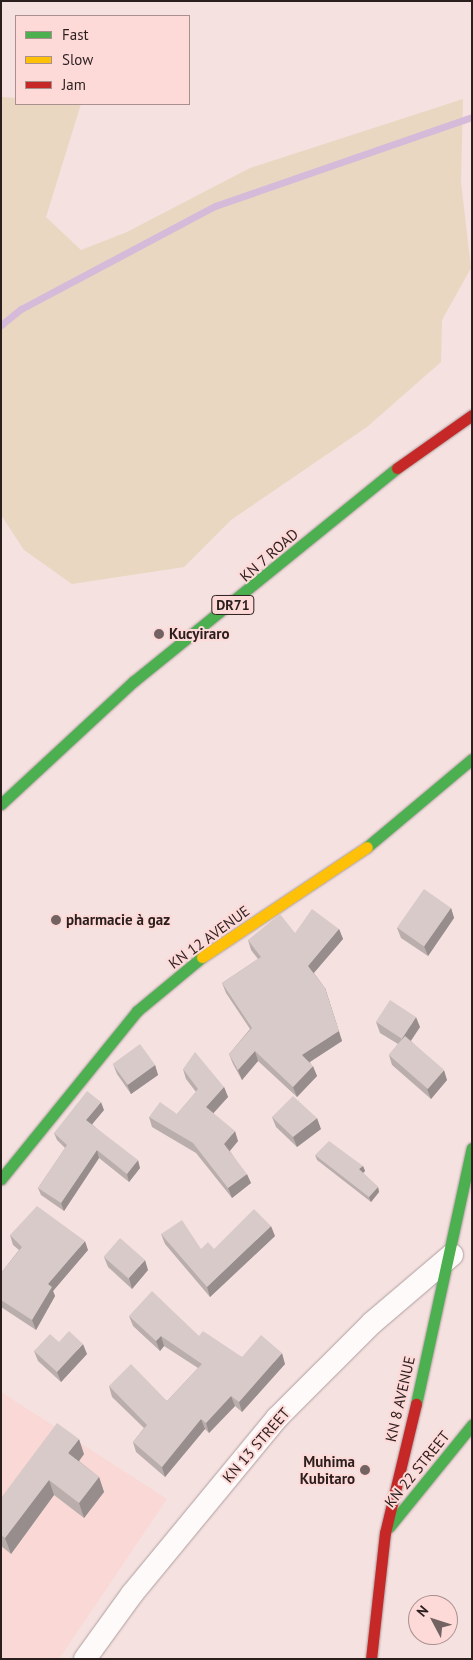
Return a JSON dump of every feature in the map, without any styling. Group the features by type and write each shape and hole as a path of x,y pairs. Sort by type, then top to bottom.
{"main road":[{"name":"KN 7 ROAD","path":"1,804 134,681 222,615 369,488 472,415"},
{"name":"KN 12 AVENUE","path":"1,1179 137,1011 209,952 352,859 472,759"},
{"name":"KN 8 AVENUE","path":"371,1659 385,1532 452,1255 472,1148"},
{"name":"KN 22 STREET","path":"385,1532 472,1425"},
{"path":"355,1659 372,1639"}],"street":[{"name":"KN 13 STREET","path":"85,1659 132,1594 277,1418 372,1323 452,1255"}],"shaded area":[{"path":"1,97 15,98 15,105 81,105 46,217 81,250 127,232 250,168 463,99 461,182 471,268 442,320 441,362 367,427 231,520 184,567 72,584 24,550 1,515"},
{"path":"1,1392 167,1499 59,1659 1,1659"}],"building":[{"path":"424,889 451,908 424,946 397,928"},
{"path":"312,909 339,929 308,966 325,988 339,1031 302,1055 313,1066 293,1087 255,1051 238,1070 229,1054 252,1028 222,983 261,957 248,940 280,914 295,933"},
{"path":"390,1000 416,1017 402,1039 376,1022"},
{"path":"405,1036 444,1070 428,1089 389,1055"},
{"path":"140,1044 155,1065 128,1085 112,1064"},
{"path":"195,1052 224,1087 206,1107 235,1131 224,1144 247,1174 228,1188 193,1143 149,1117 160,1102 177,1114 198,1089 183,1069"},
{"path":"87,1091 101,1102 86,1120 138,1160 127,1174 97,1150 61,1203 38,1188 67,1145 54,1133"},
{"path":"293,1096 317,1118 293,1137 272,1117"},
{"path":"329,1141 363,1166 359,1169 378,1187 369,1197 315,1155"},
{"path":"37,1206 85,1241 48,1284 52,1287 32,1320 1,1300 1,1273 22,1247 10,1235"},
{"path":"254,1209 271,1226 207,1287 161,1234 182,1220 201,1249 208,1242 214,1249"},
{"path":"120,1238 145,1260 129,1279 104,1257"},
{"path":"152,1291 199,1336 203,1331 242,1357 261,1335 282,1353 239,1402 231,1396 206,1423 201,1419 162,1467 133,1442 147,1425 109,1386 131,1364 167,1401 202,1364 161,1336 156,1341 129,1316"},
{"path":"69,1331 83,1344 57,1372 34,1351 50,1334 59,1342"},
{"path":"57,1423 79,1439 68,1453 99,1477 79,1503 49,1480 5,1538 1,1535 1,1498"}],"waterway":[{"path":"1,325 21,309 215,206 472,117"}],"traffic: fast":[{"path":"1,804 134,681 397,468"},
{"path":"367,847 472,759"},
{"path":"1,1179 137,1011 202,957"},
{"path":"416,1404 472,1148"},
{"path":"389,1527 472,1425"}],"traffic: slow":[{"path":"202,957 367,847"}],"traffic: jam":[{"path":"397,468 472,415"},
{"path":"371,1659 385,1533 416,1404"}],"place":[{"name":"Kucyiraro","path":"159,634"},
{"name":"pharmacie à gaz","path":"56,920"},
{"name":"Muhima Kubitaro","path":"365,1470"}]}
